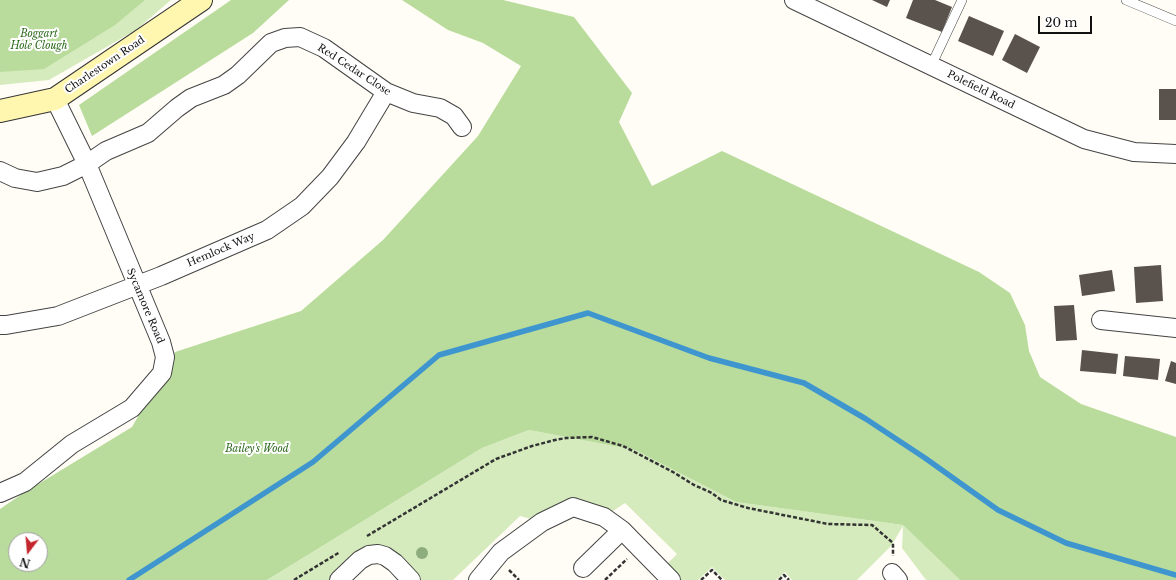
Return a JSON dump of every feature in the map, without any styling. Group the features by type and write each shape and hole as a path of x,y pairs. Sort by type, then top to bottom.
{"street":[{"name":"Charlestown Road","path":"0,111 55,98 201,0"},
{"name":"Polefield Road","path":"794,0 1084,139 1134,152 1176,154"},
{"name":"Red Cedar Close","path":"0,171 15,178 37,182 63,176 87,164 106,151 148,133 191,98 224,85 238,75 271,43 284,38 300,37 324,48 386,92 413,103 440,108 454,116 462,127"},
{"name":"Hemlock Way","path":"0,325 58,316 137,286 267,230 302,206 330,177 356,142 386,92"},
{"name":"Sycamore Road","path":"0,494 25,482 72,444 132,408 162,373 165,357 161,342 87,164 55,98"},
{"path":"1100,320 1176,328"},
{"path":"478,580 501,552 542,522 573,507 604,517 622,530 671,580"},
{"path":"583,568 622,530"},
{"path":"339,580 360,560 369,555 378,554 385,556 395,563 411,580"}],"lane":[{"path":"931,66 962,0"},
{"path":"1126,0 1176,21"}],"path":[{"path":"605,580 639,547"},
{"path":"701,580 712,570 722,580"},
{"path":"779,580 784,575 788,580"}],"green space":[{"name":"Boggart Hole Clough","path":"0,0 171,0 136,30 49,80 0,85"},
{"name":"Boggart Hole Clough","path":"0,0 145,0 115,25 44,69 0,72"},
{"path":"231,0 289,0 253,33 92,136 79,105"},
{"name":"Bailey's Wood","path":"402,0 503,0 574,17 632,93 619,122 652,186 722,151 979,272 1010,293 1025,325 1029,351 1040,377 1081,404 1176,437 1176,580 960,580 903,525 736,502 635,450 529,430 482,448 267,580 0,580 0,509 132,427 175,352 301,311 383,240 478,136 521,66 483,43 448,30"},
{"path":"529,430 635,450 736,502 903,525 960,580 926,580 902,548 903,526 891,546 857,580 792,580 785,572 776,580 725,580 712,567 698,580 678,580 664,567 677,554 625,503 613,511 608,511 561,503 549,508 537,518 531,519 520,516 453,580 417,580 390,553 333,580 267,580 482,448"}],"building":[{"path":"872,0 890,0 887,7"},
{"path":"913,0 935,0 952,7 942,32 906,18"},
{"path":"969,16 1004,31 993,56 958,41"},
{"path":"1015,34 1040,47 1027,73 1002,60"},
{"path":"1159,89 1176,89 1176,120 1159,120"},
{"path":"1161,265 1163,301 1136,303 1134,267"},
{"path":"1112,270 1115,291 1082,296 1079,275"},
{"path":"1074,305 1077,340 1056,341 1054,306"},
{"path":"1082,350 1118,354 1116,374 1080,371"},
{"path":"1125,356 1160,359 1158,380 1123,376"},
{"path":"1171,361 1176,363 1176,384 1165,381"}],"waterway":[{"path":"129,580 313,462 439,355 588,313 709,358 804,383 866,419 925,458 998,510 1066,543 1176,575"}]}
